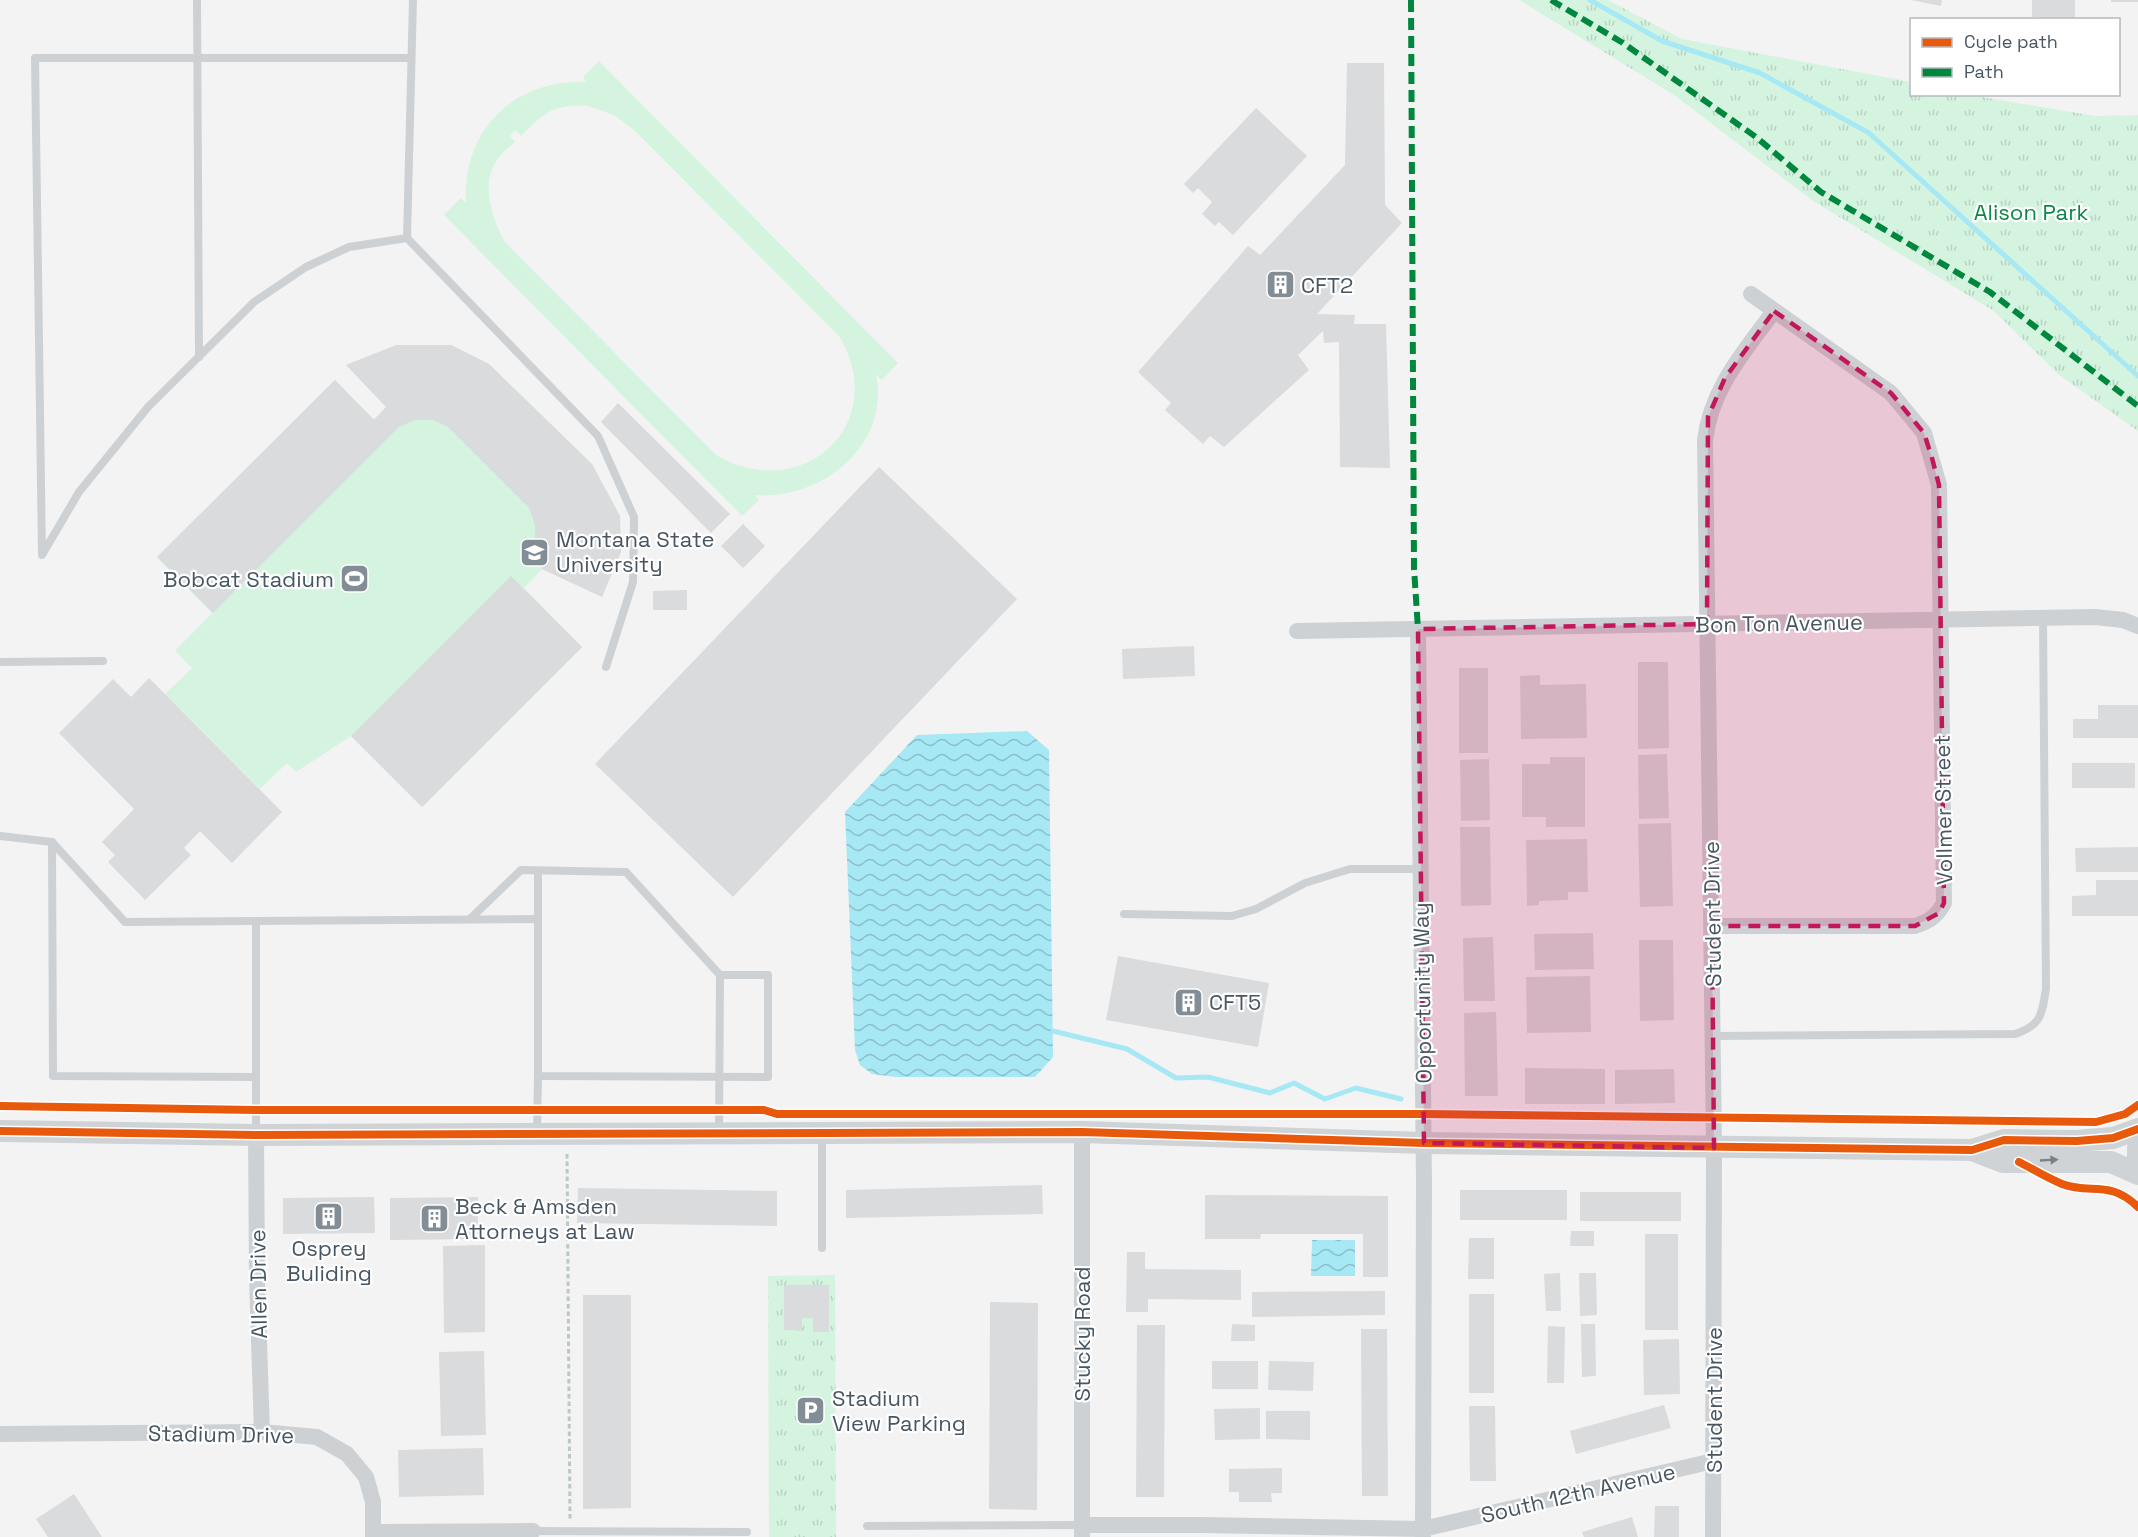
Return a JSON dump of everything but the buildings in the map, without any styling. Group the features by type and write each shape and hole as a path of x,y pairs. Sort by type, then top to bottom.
{"street":[{"name":"Vollmer Street","path":"1712,926 1915,926 1928,922 1939,913 1944,903 1939,485 1924,433 1891,393 1751,294"},
{"name":"Student Drive","path":"1713,1537 1714,1036 1705,440 1708,417 1725,378 1774,311"},
{"name":"Bon Ton Avenue","path":"1297,631 2095,617 2123,620 2138,626"},
{"name":"Opportunity Way","path":"1418,629 1424,1143 1423,1533"},
{"path":"0,1131 256,1135 1082,1132 1424,1143 1972,1150 2004,1140 2077,1141 2113,1138 2138,1129"},
{"name":"Stucky Road","path":"1082,1132 1082,1531"},
{"name":"Allen Drive","path":"256,1135 257,1280 262,1432"},
{"path":"2138,1148 2138,1160"},
{"path":"1972,1150 2003,1162 2111,1162 2138,1174"},
{"name":"Stadium Drive","path":"0,1434 262,1432 317,1437 347,1454 366,1477 371,1489 373,1534"},
{"name":"South 12th Avenue","path":"1082,1531 1423,1533 1713,1461"},
{"path":"373,1534 533,1531"}],"lane":[{"path":"197,0 199,357"},
{"path":"413,0 407,237 598,435 633,517 633,582 606,666"},
{"path":"407,237 349,247 306,267 254,302 148,407 79,492 42,555 35,58 410,58"},
{"path":"1714,1036 2015,1034 2032,1028 2042,1014 2046,988 2043,618"},
{"path":"0,662 103,661"},
{"path":"0,836 52,842 125,922 538,919"},
{"path":"52,842 53,1076 256,1077"},
{"path":"1124,914 1232,916 1256,909 1305,883 1350,868 1421,869"},
{"path":"470,919 521,870 626,872 720,975 719,1133"},
{"path":"537,1134 538,871"},
{"path":"256,922 256,1135"},
{"path":"538,1076 768,1077 768,975 720,975"},
{"path":"822,1133 822,1248"},
{"path":"867,1526 1082,1531"},
{"path":"533,1531 747,1532"}],"path":[{"path":"567,1134 570,1531"}],"highlighted area":[{"path":"1774,311 1891,393 1924,433 1932,458 1939,485 1944,903 1939,913 1915,926 1712,926 1714,1148 1424,1143 1418,629 1707,624 1708,417 1725,378"}],"green space":[{"name":"Alison Park","path":"1519,0 1608,0 1682,39 1910,82 1910,96 1977,96 2095,116 2138,115 2138,431 2059,375 1994,311 1813,201 1674,95"},
{"path":"599,61 898,363 882,380 876,375 878,400 873,424 862,445 846,464 826,478 804,489 780,494 755,495 759,500 742,516 444,215 461,198 466,203 467,177 473,153 483,132 498,114 515,100 536,89 560,83 586,82 583,77","holes":["566,106 588,106 614,115 635,131 840,337 853,369 854,400 846,426 829,448 807,463 779,470 748,468 716,455 505,242 496,224 490,203 489,182 497,160 515,142 510,136 515,130 521,136 544,115"]},
{"name":"Bobcat Stadium","path":"396,345 451,345 489,364 592,464 620,516 621,552 602,597 542,569 524,588 582,647 422,807 351,736 296,772 287,763 260,789 165,694 192,668 175,651 212,613 157,557 335,380 374,419 386,407"},
{"path":"835,1275 836,1537 769,1537 768,1276"}],"water":[{"path":"1027,731 1049,750 1053,1057 1035,1077 896,1077 872,1074 860,1065 855,1050 845,812 917,735"},
{"path":"1312,1240 1355,1240 1355,1276 1311,1276"}],"waterway":[{"path":"1590,0 1662,41 1760,73 1869,133 2138,376"},
{"path":"1053,1031 1127,1049 1176,1078 1208,1077 1270,1093 1294,1083 1325,1099 1356,1088 1401,1099"}],"marked path":[{"path":"1411,0 1414,568 1418,629"},
{"path":"1551,0 1623,43 1756,137 1821,192 1990,292 2138,406"}],"cycle path":[{"path":"0,1106 256,1110 764,1110 777,1114 1424,1114 2096,1122 2125,1114 2138,1105"},
{"path":"0,1131 256,1135 1082,1132 1424,1143 1972,1150 2004,1140 2077,1141 2113,1138 2138,1129"},
{"path":"2019,1162 2062,1184 2118,1193 2138,1207"}],"place":[{"name":"CFT2","path":"1280,285"},
{"name":"Montana State University","path":"535,552"},
{"name":"Bobcat Stadium","path":"355,579"},
{"name":"CFT5","path":"1188,1002"},
{"name":"Osprey Buliding","path":"329,1216"},
{"name":"Beck & Amsden Attorneys at Law","path":"434,1219"},
{"name":"Stadium View Parking","path":"811,1411"}]}
